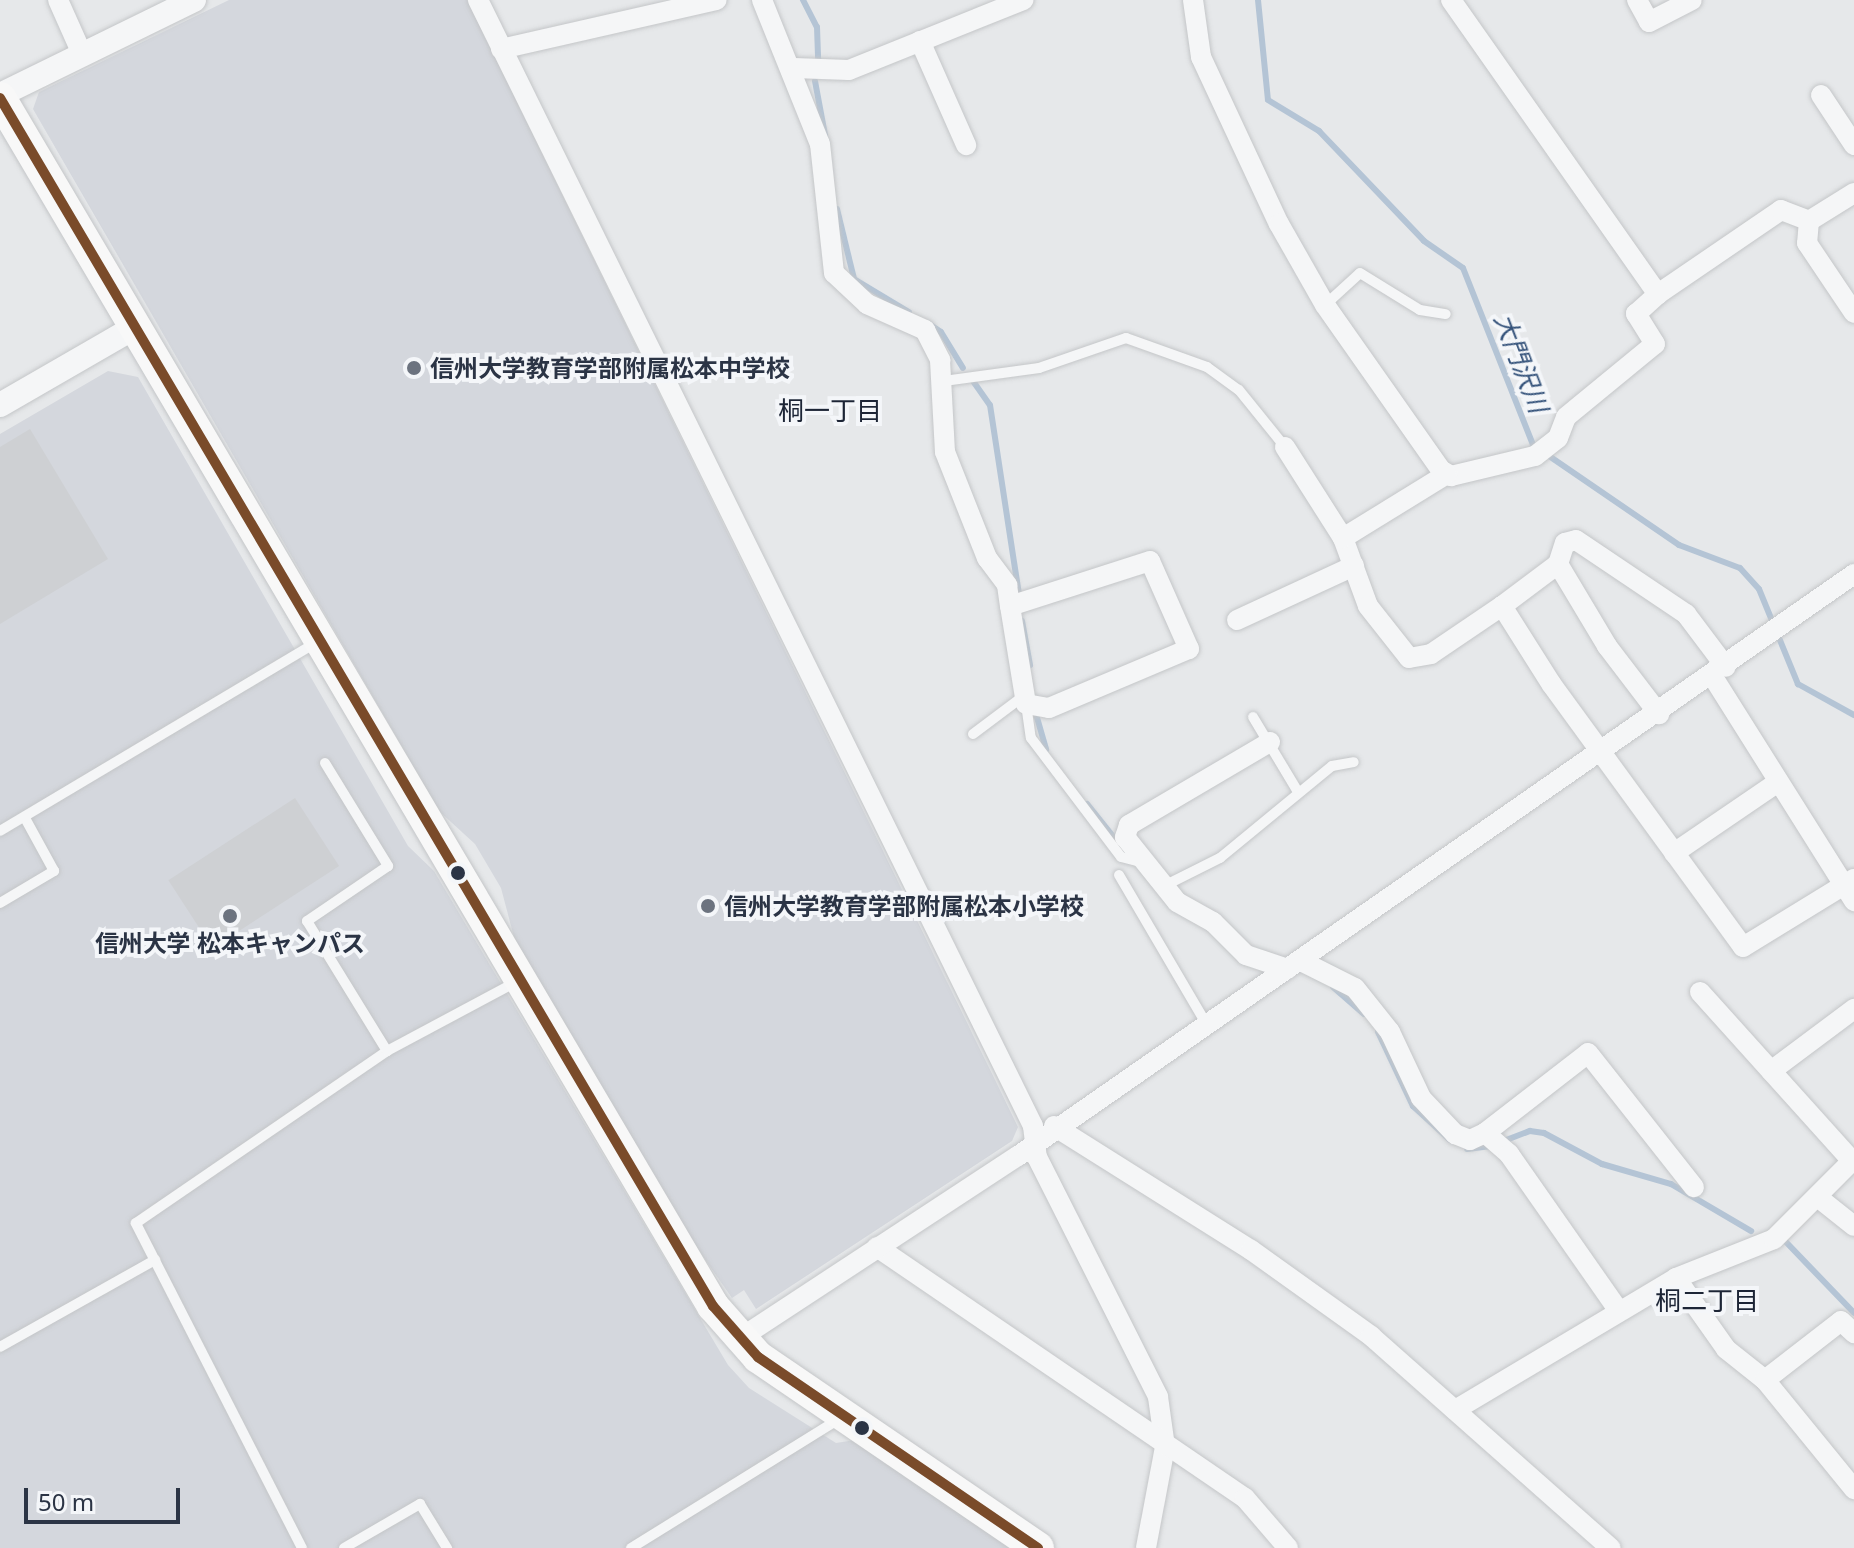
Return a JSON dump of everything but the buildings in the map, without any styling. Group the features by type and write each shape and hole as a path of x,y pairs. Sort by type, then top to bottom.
{"highway":[{"path":"0,96 684,1263 739,1339 1038,1548"}],"street":[{"path":"58,0 82,54"},
{"path":"0,96 194,0"},
{"path":"478,0 1036,1140 1037,1157 1158,1397 1165,1447 1146,1548"},
{"path":"501,49 717,0"},
{"path":"762,0 794,68 820,144 834,273 867,304 925,330 944,381 945,452 987,558 1007,585 1010,606 1025,700 1049,708 1189,649 1150,561 1010,606"},
{"path":"794,68 849,70 1023,0"},
{"path":"1193,0 1201,57 1279,224 1325,305 1447,474"},
{"path":"1451,0 1658,294"},
{"path":"1637,0 1649,22 1692,0"},
{"path":"920,41 966,145"},
{"path":"1821,95 1854,145"},
{"path":"1809,221 1854,193"},
{"path":"1343,538 1447,474 1542,451 1566,417 1655,344 1636,314 1658,294 1781,210 1809,221"},
{"path":"1809,221 1807,243 1854,313"},
{"path":"0,405 135,327"},
{"path":"1285,447 1343,538 1368,606 1409,658 1431,654 1502,606 1558,564 1565,543 1576,540 1686,614 1778,782 1851,888 1743,947 1602,752 1502,606"},
{"path":"1558,564 1607,646 1659,714"},
{"path":"1237,620 1354,566"},
{"path":"739,1339 1294,965 1659,714 1854,574"},
{"path":"1270,742 1129,825 1125,837 1162,887 1213,922 1246,955 1294,965 1355,988 1390,1032 1421,1098 1455,1134 1470,1140 1491,1140 1509,1154 1619,1311"},
{"path":"1674,853 1778,782"},
{"path":"1455,1410 1676,1278 1774,1239 1820,1199 1853,1160 1700,992"},
{"path":"1771,1071 1854,1009"},
{"path":"1491,1140 1588,1053 1694,1187"},
{"path":"1054,1126 1264,1258 1371,1336 1611,1548"},
{"path":"1820,1199 1854,1226"},
{"path":"877,1247 1165,1447 1245,1498 1288,1548"},
{"path":"1676,1278 1726,1349 1765,1380 1854,1489"},
{"path":"1765,1380 1841,1321 1854,1333"}],"lane":[{"path":"1325,305 1360,273 1420,310 1446,314"},
{"path":"944,381 1039,368 1126,338 1207,367 1239,390 1285,447"},
{"path":"0,831 319,641"},
{"path":"973,734 1025,700 1031,738 1121,857 1143,862"},
{"path":"1253,717 1298,792"},
{"path":"1162,887 1220,858 1332,766 1354,762"},
{"path":"325,763 388,866 307,921 387,1051"},
{"path":"0,903 54,871 25,818"},
{"path":"1119,875 1206,1023"},
{"path":"302,1548 136,1223 387,1051 519,981"},
{"path":"0,1347 155,1260"},
{"path":"631,1548 832,1429 845,1412"},
{"path":"344,1548 420,1504 447,1548"}],"shaded area":[{"path":"229,0 467,0 1018,1127 1012,1141 756,1309 744,1290 732,1298 686,1232 515,941 501,888 475,844 439,811 33,109 39,92"},
{"name":"信州大学 松本キャンパス","path":"108,371 138,377 408,846 434,871 728,1365 749,1388 836,1443 861,1439 1011,1548 0,1548 0,434"}],"waterway":[{"path":"803,0 817,27 818,64"},
{"name":"大門沢川","path":"1258,0 1268,100 1319,131 1424,241 1463,268 1533,445 1679,545 1740,568 1759,589 1798,684 1854,715"},
{"path":"815,81 825,135"},
{"path":"837,209 854,279 909,312"},
{"path":"929,324 941,332 963,368"},
{"path":"973,381 990,405 1019,594"},
{"path":"1022,621 1030,665"},
{"path":"1036,714 1046,750"},
{"path":"1087,804 1120,845"},
{"path":"1333,987 1364,1014"},
{"path":"1378,1032 1413,1106 1450,1140"},
{"path":"1501,1142 1530,1131 1544,1133 1602,1164 1671,1184 1751,1231"},
{"path":"1467,1149 1491,1146"},
{"path":"1786,1242 1854,1313"}],"transit line":[{"path":"0,98 713,1306 758,1357 1038,1548"}],"place":[{"name":"信州大学教育学部附属松本中学校","path":"414,368"},
{"name":"信州大学教育学部附属松本小学校","path":"708,906"},
{"name":"信州大学 松本キャンパス","path":"230,916"}],"district":[{"name":"桐一丁目","path":"830,411"},
{"name":"桐二丁目","path":"1707,1301"}]}
